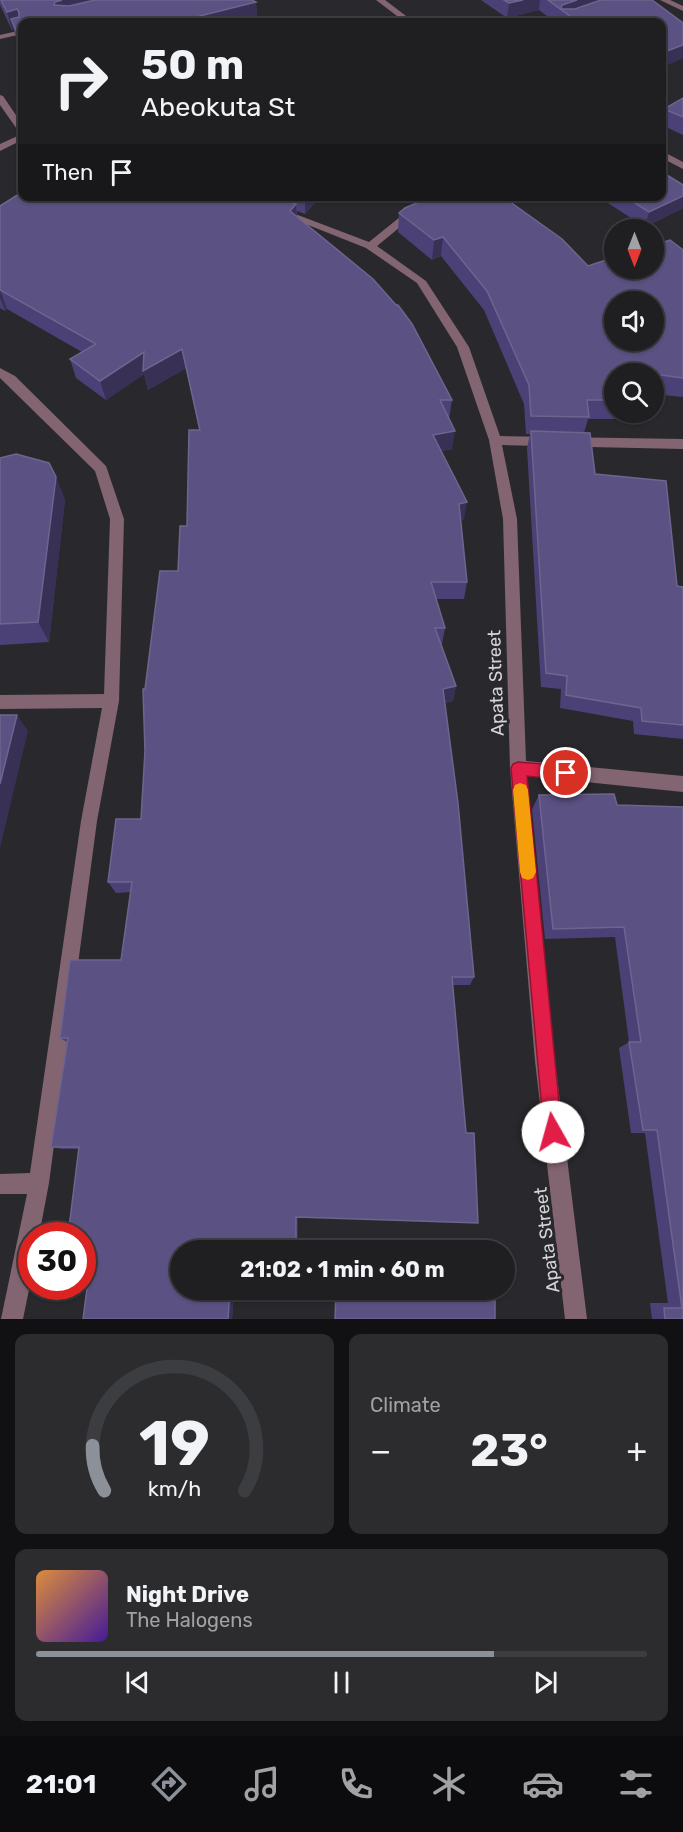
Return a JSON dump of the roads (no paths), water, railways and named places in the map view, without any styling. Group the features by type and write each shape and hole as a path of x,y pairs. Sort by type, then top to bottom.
{"street":[{"path":"380,0 405,18"},
{"path":"664,0 683,9"},
{"path":"0,37 18,33"},
{"path":"0,98 18,124"},
{"path":"0,148 18,139"},
{"path":"666,156 683,166"},
{"path":"370,246 427,201"},
{"name":"Apata Street","path":"265,208 287,213 370,246 421,282 463,347 495,440 510,519 518,768 545,1062 576,1319"},
{"path":"0,372 11,379 100,469 117,519 111,701 89,821 39,1183 12,1319"},
{"path":"495,440 683,444"},
{"path":"0,702 111,701"},
{"path":"518,768 683,784"},
{"path":"0,1184 39,1183"}]}
